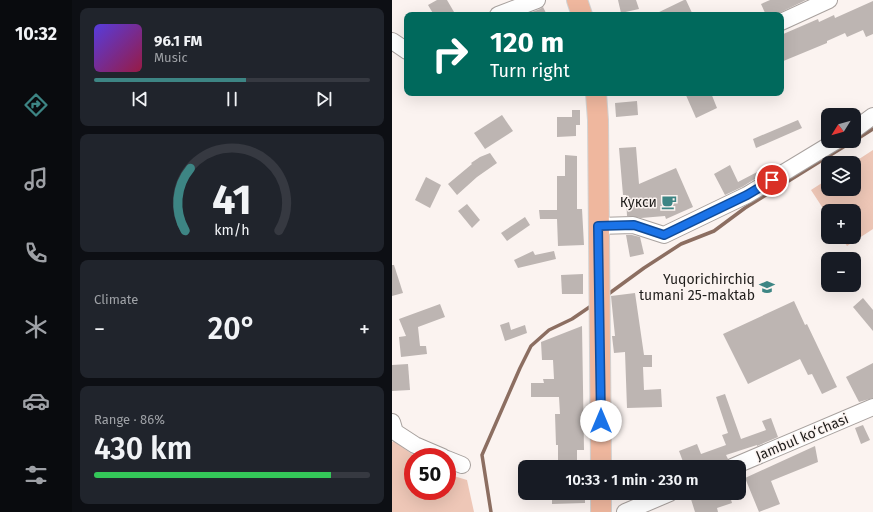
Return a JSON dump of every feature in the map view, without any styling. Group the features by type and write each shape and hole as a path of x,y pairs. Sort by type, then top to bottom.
{"main road":[{"path":"598,96 601,460"},
{"path":"601,500 601,512"}],"street":[{"path":"506,12 537,0"},
{"path":"784,21 829,0"},
{"path":"392,41 404,49"},
{"path":"861,125 873,116"},
{"path":"598,226 634,225 664,235 747,195 824,148"},
{"name":"Jambul ko‘chasi","path":"746,461 873,408"},
{"path":"392,422 395,432 424,448"},
{"path":"456,463 462,465"},
{"path":"625,512 653,500"}],"shaded area":[{"path":"873,150 873,229 861,237 861,204 821,204 821,205 811,190 821,184 821,196 861,196 861,158"},
{"path":"394,441 404,448 404,500 456,500 456,477 467,480 474,512 392,512 392,442"}],"building":[{"path":"437,0 447,0 454,12 432,12 428,5"},
{"path":"618,0 636,0 639,9 621,12"},
{"path":"686,0 692,12 659,12"},
{"path":"770,0 806,0 781,12 765,12 761,4"},
{"path":"873,1 873,34 866,37 863,30 847,37 845,33 827,41 827,43 784,61 784,34 818,19 819,22 834,15 835,18"},
{"path":"543,7 546,12 532,12"},
{"path":"686,96 712,96 717,108 696,118"},
{"path":"637,101 638,115 616,117 615,103"},
{"path":"572,110 580,110 580,125 576,125 576,136 557,137 557,117 572,117"},
{"path":"502,115 513,131 485,149 474,133"},
{"path":"798,120 802,128 756,148 753,139"},
{"path":"636,147 639,184 676,168 693,207 666,219 665,216 641,218 627,216 626,195 623,195 619,148"},
{"path":"490,153 497,163 477,177 457,195 448,184 472,164 471,163"},
{"path":"565,155 577,156 577,209 582,209 584,245 558,246 557,219 540,219 539,210 557,210 557,176 565,176"},
{"path":"730,165 738,182 761,170 763,174 742,187 725,195 714,174"},
{"path":"426,177 441,185 430,208 415,200"},
{"path":"467,204 480,220 472,228 458,211"},
{"path":"525,217 530,225 507,241 501,233"},
{"path":"626,235 640,237 644,254 630,257"},
{"path":"533,251 535,255 554,251 556,259 518,268 514,260"},
{"path":"392,265 394,265 403,293 392,296"},
{"path":"583,274 583,294 562,294 561,275"},
{"path":"635,293 644,355 652,355 652,367 643,367 644,390 661,389 662,407 627,408 625,352 614,353 612,336 615,336 611,296"},
{"path":"863,298 873,310 873,331 853,307"},
{"path":"794,301 805,325 807,324 837,387 822,394 812,374 808,375 800,359 748,384 723,334"},
{"path":"440,304 445,317 418,327 420,346 426,346 427,354 401,357 399,337 406,336 399,319"},
{"path":"509,322 511,330 525,325 527,333 505,341 500,325"},
{"path":"582,326 584,450 577,450 577,460 558,460 555,414 560,414 559,397 531,397 531,383 544,383 543,379 554,379 553,360 542,360 541,342"},
{"path":"873,363 873,398 859,402 846,377"},
{"path":"408,364 410,390 392,391 392,365"},
{"path":"725,394 741,439 766,430 762,421 771,418 778,437 757,446 726,455 727,460 682,460 679,451 697,444 701,454 726,445 722,435 728,433 716,397"},
{"path":"863,425 870,440 861,444 855,428"},
{"path":"815,446 818,462 771,481 780,504 759,512 746,478"},
{"path":"552,500 585,500 585,503 552,504"},
{"path":"691,500 731,500 732,503 717,508 718,512 695,512"}],"waterway":[{"path":"861,137 873,129"},
{"path":"607,295 644,268 681,244 714,231 745,208 842,148"},
{"path":"491,512 482,455 520,368 531,346 549,330 572,319 594,304"}],"place":[{"name":"Кукси","path":"669,202"},
{"name":"Yuqorichirchiq tumani 25-maktab","path":"767,287"}],"route":[{"path":"601,421 600,274 598,226 634,225 664,235 747,195 772,180"}]}
